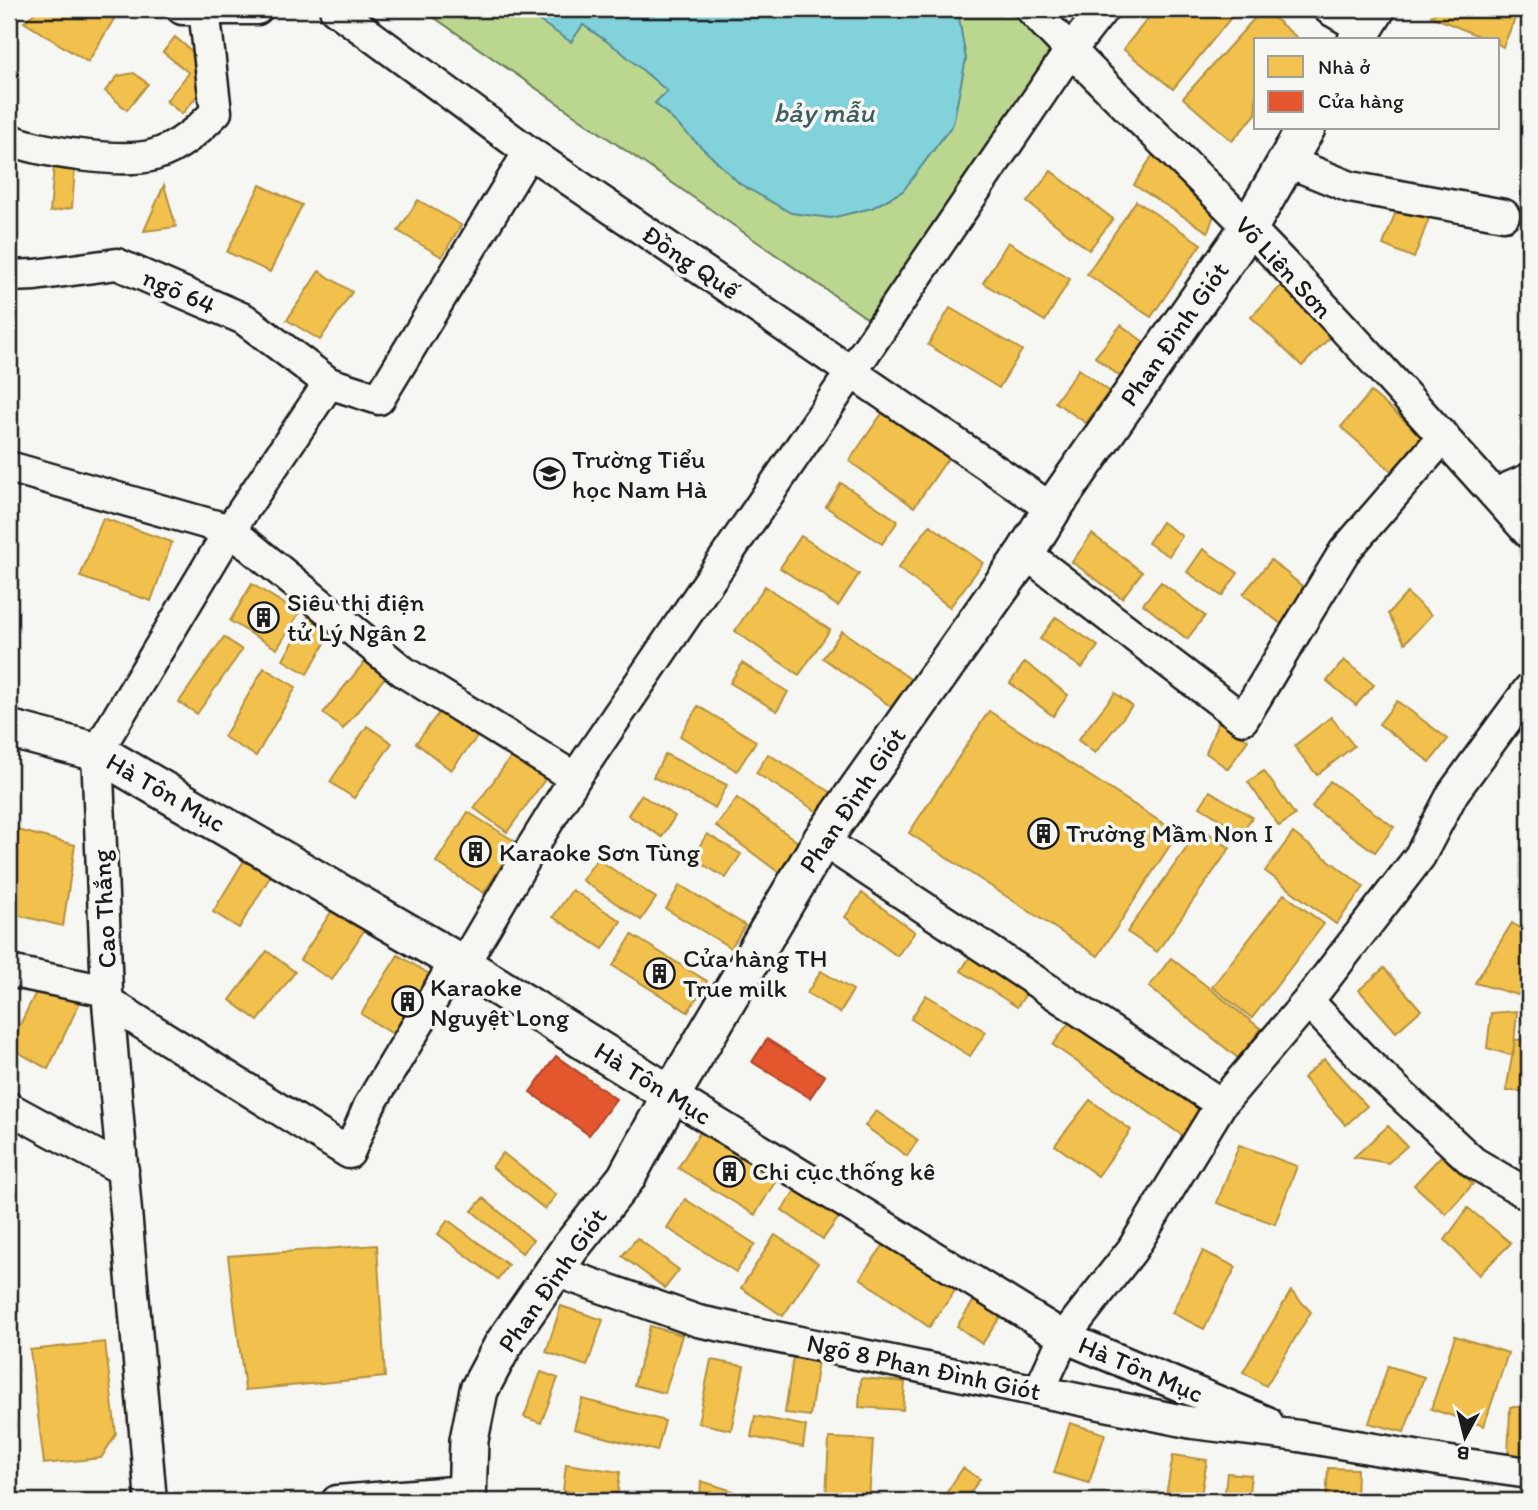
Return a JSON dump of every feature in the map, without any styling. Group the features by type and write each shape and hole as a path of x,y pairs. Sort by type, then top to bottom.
{"street":[{"path":"182,9 257,9"},
{"path":"9,139 58,153 130,158 155,155 194,134 216,112 204,9"},
{"name":"Đồng Quế","path":"335,9 529,152 1052,509"},
{"name":"Võ Liên Sơn","path":"1031,9 1248,227 1444,436 1529,533"},
{"path":"9,971 108,996 349,1153 369,1106 575,778 1070,51 1103,9"},
{"path":"1329,9 1366,26"},
{"name":"Phan Đình Giót","path":"467,1496 469,1440 479,1390 503,1345 626,1178 670,1095 822,840 1025,553 1052,509 1248,227 1305,130"},
{"name":"ngõ 64","path":"9,275 35,275 117,264 243,319 329,383 379,399 529,152"},
{"path":"1286,161 1350,187 1504,215"},
{"path":"97,752 230,530 329,383"},
{"path":"1025,553 1243,719 1344,552 1444,436"},
{"path":"9,467 230,530 404,672 575,778"},
{"path":"1494,494 1529,480"},
{"path":"1039,1391 1064,1336 1132,1250 1221,1104 1308,1001 1420,856 1453,793 1529,689"},
{"name":"Hà Tôn Mục","path":"9,729 97,752 460,963 1064,1336 1299,1436"},
{"name":"Cao Thắng","path":"97,752 108,996 151,1501"},
{"path":"822,840 1221,1104"},
{"path":"1308,1001 1364,1060 1473,1162 1529,1195"},
{"path":"9,1108 123,1170"},
{"name":"Ngõ 8 Phan Đình Giót","path":"555,1271 698,1321 1193,1423 1299,1436"},
{"path":"1299,1436 1529,1473"},
{"path":"337,1501 467,1496"}],"green space":[{"path":"422,9 1044,9 1072,54 874,323"}],"water":[{"name":"bảy mẫu","path":"521,9 955,9 958,12 966,59 953,124 903,191 872,208 831,218 791,213 740,184 655,103 667,91 619,50 583,25 571,42"}],"building: Nhà ở":[{"path":"39,9 103,9 114,19 88,62 24,22"},
{"path":"1156,9 1238,9 1173,89 1123,49"},
{"path":"1263,9 1298,38 1254,38 1254,116 1232,141 1183,98"},
{"path":"1440,9 1519,9 1503,47 1500,45 1500,38 1483,38 1431,16"},
{"path":"175,37 211,67 203,89 182,114 166,101 189,73 163,52"},
{"path":"134,73 148,84 127,110 105,91 118,76"},
{"path":"1159,145 1215,212 1208,232 1134,185"},
{"path":"54,166 75,168 72,208 50,212"},
{"path":"1051,171 1113,219 1089,250 1027,202"},
{"path":"164,185 176,227 144,231"},
{"path":"260,185 302,205 270,272 227,252"},
{"path":"418,200 461,225 442,257 398,231"},
{"path":"1136,201 1201,244 1151,317 1087,274"},
{"path":"1398,206 1429,218 1414,258 1383,245"},
{"path":"1008,242 1070,279 1045,321 983,283"},
{"path":"319,271 352,292 320,340 287,320"},
{"path":"1288,279 1339,328 1302,366 1251,317"},
{"path":"950,308 1022,350 999,388 928,345"},
{"path":"1121,325 1148,345 1122,378 1095,357"},
{"path":"1079,369 1109,391 1086,423 1055,402"},
{"path":"1371,392 1426,439 1395,474 1341,427"},
{"path":"888,405 953,451 914,507 849,461"},
{"path":"841,483 898,521 882,544 826,507"},
{"path":"103,518 172,542 151,601 80,577"},
{"path":"1162,522 1182,536 1169,556 1148,543"},
{"path":"930,525 983,563 950,607 898,568"},
{"path":"1092,534 1142,572 1122,598 1072,562"},
{"path":"801,536 859,574 838,606 780,568"},
{"path":"1203,549 1238,573 1222,596 1187,572"},
{"path":"1271,560 1308,591 1281,624 1243,594"},
{"path":"1161,582 1205,616 1187,639 1143,604"},
{"name":"Siêu thị điện tử Lý Ngân 2","path":"252,584 299,613 277,649 230,621"},
{"path":"765,586 830,630 799,675 735,631"},
{"path":"1407,593 1431,615 1405,643 1388,614"},
{"path":"313,608 334,628 307,674 283,660"},
{"path":"1056,617 1098,646 1082,668 1040,639"},
{"path":"842,631 916,683 896,710 823,658"},
{"path":"224,637 242,650 197,714 179,702"},
{"path":"367,659 387,675 343,729 323,713"},
{"path":"1344,660 1374,685 1356,705 1327,681"},
{"path":"1025,662 1068,695 1053,716 1010,683"},
{"path":"742,663 788,692 777,711 730,683"},
{"path":"264,668 296,687 256,756 224,737"},
{"path":"1115,693 1132,706 1095,753 1078,740"},
{"path":"1397,701 1448,739 1430,762 1379,724"},
{"path":"698,706 756,741 737,771 680,736"},
{"path":"441,710 477,737 451,770 416,743"},
{"name":"Trường Mầm Non I","path":"989,711 1178,833 1098,956 909,833"},
{"path":"1331,717 1354,746 1317,775 1294,746"},
{"path":"1219,719 1248,740 1228,769 1206,753"},
{"path":"367,726 392,743 354,798 330,782"},
{"path":"516,750 549,774 507,832 474,808"},
{"path":"665,754 727,785 715,808 653,777"},
{"path":"768,754 834,794 821,814 756,773"},
{"path":"1264,771 1295,815 1279,826 1248,782"},
{"path":"1330,781 1394,827 1375,852 1312,807"},
{"path":"1210,791 1252,817 1242,833 1200,807"},
{"path":"641,795 675,816 662,837 628,815"},
{"path":"737,798 802,845 781,874 716,826"},
{"name":"Karaoke Sơn Tùng","path":"468,812 516,842 484,893 436,862"},
{"path":"10,828 75,845 63,926 9,913"},
{"path":"1201,828 1230,848 1157,952 1127,932"},
{"path":"1293,833 1364,887 1336,924 1265,871"},
{"path":"707,834 741,854 726,878 692,858"},
{"path":"248,854 274,870 239,928 213,912"},
{"path":"597,859 656,898 641,920 582,880"},
{"path":"680,885 745,925 731,948 666,909"},
{"path":"572,890 621,921 603,949 553,917"},
{"path":"862,893 915,932 897,956 845,917"},
{"path":"1284,894 1324,924 1252,1018 1212,987"},
{"path":"340,898 372,918 332,980 300,960"},
{"path":"1512,923 1529,934 1529,977 1518,995 1475,983"},
{"name":"Cửa hàng TH True milk","path":"632,935 707,981 688,1012 613,966"},
{"path":"267,951 295,972 258,1021 230,1000"},
{"path":"973,952 1030,988 1017,1007 961,971"},
{"name":"Karaoke Nguyệt Long","path":"398,955 454,989 417,1049 361,1014"},
{"path":"1171,958 1261,1029 1238,1058 1149,987"},
{"path":"1384,968 1421,1010 1396,1032 1359,990"},
{"path":"821,971 853,990 840,1013 807,993"},
{"path":"40,984 81,1000 48,1069 9,1047"},
{"path":"926,995 986,1032 970,1056 911,1019"},
{"path":"1517,1011 1513,1056 1487,1048 1491,1013"},
{"path":"1073,1017 1204,1107 1183,1136 1053,1045"},
{"path":"1529,1039 1529,1068 1525,1091 1506,1091 1515,1040"},
{"path":"1324,1059 1367,1106 1346,1125 1303,1078"},
{"path":"1090,1100 1131,1130 1098,1176 1055,1145"},
{"path":"876,1111 918,1140 907,1156 865,1126"},
{"path":"1388,1126 1407,1146 1388,1163 1354,1157"},
{"name":"Chi cục thống kê","path":"703,1127 780,1174 755,1215 678,1168"},
{"path":"1239,1145 1297,1166 1275,1224 1217,1203"},
{"path":"503,1153 556,1195 545,1209 492,1167"},
{"path":"1441,1156 1473,1184 1446,1214 1414,1185"},
{"path":"803,1179 845,1209 823,1239 782,1210"},
{"path":"483,1198 533,1240 522,1253 472,1211"},
{"path":"685,1199 755,1244 736,1272 667,1228"},
{"path":"1468,1208 1511,1243 1479,1275 1445,1240"},
{"path":"448,1220 508,1265 498,1279 438,1234"},
{"path":"893,1232 962,1281 929,1327 860,1278"},
{"path":"775,1235 818,1263 783,1316 741,1288"},
{"path":"637,1238 679,1270 665,1288 622,1256"},
{"path":"377,1245 385,1377 245,1390 228,1256"},
{"path":"1203,1251 1236,1267 1204,1329 1172,1313"},
{"path":"1291,1291 1311,1312 1266,1386 1243,1372"},
{"path":"975,1299 1001,1316 982,1344 957,1326"},
{"path":"561,1306 603,1320 587,1366 546,1352"},
{"path":"650,1326 682,1335 665,1393 634,1385"},
{"path":"1455,1336 1508,1353 1484,1426 1431,1409"},
{"path":"105,1342 116,1434 101,1458 44,1464 30,1350"},
{"path":"794,1350 818,1360 810,1416 785,1413"},
{"path":"711,1360 744,1366 731,1430 698,1423"},
{"path":"1388,1366 1424,1377 1404,1432 1369,1423"},
{"path":"541,1372 558,1378 541,1423 524,1417"},
{"path":"861,1378 905,1382 903,1410 859,1407"},
{"path":"582,1399 665,1421 657,1451 574,1429"},
{"path":"1510,1407 1529,1407 1529,1460 1508,1460"},
{"path":"755,1416 806,1426 803,1447 751,1437"},
{"path":"1070,1423 1105,1434 1089,1483 1054,1473"},
{"path":"829,1438 873,1440 869,1500 826,1497"},
{"path":"1173,1455 1207,1460 1200,1501 1165,1501"},
{"path":"566,1464 620,1472 617,1498 563,1491"},
{"path":"963,1468 980,1479 964,1501 941,1501"},
{"path":"1328,1468 1357,1469 1356,1501 1326,1501"},
{"path":"1227,1473 1251,1475 1248,1501 1224,1501"},
{"path":"701,1481 733,1491 732,1501 700,1501"}],"building: Cửa hàng":[{"path":"767,1039 825,1076 810,1098 752,1062"},
{"path":"556,1056 616,1099 589,1135 530,1092"}],"place":[{"name":"Trường Tiểu học Nam Hà","path":"549,474"},
{"name":"Siêu thị điện tử Lý Ngân 2","path":"264,617"},
{"name":"Trường Mầm Non I","path":"1043,833"},
{"name":"Karaoke Sơn Tùng","path":"476,852"},
{"name":"Cửa hàng TH True milk","path":"660,973"},
{"name":"Karaoke Nguyệt Long","path":"407,1002"},
{"name":"Chi cục thống kê","path":"729,1171"}]}
